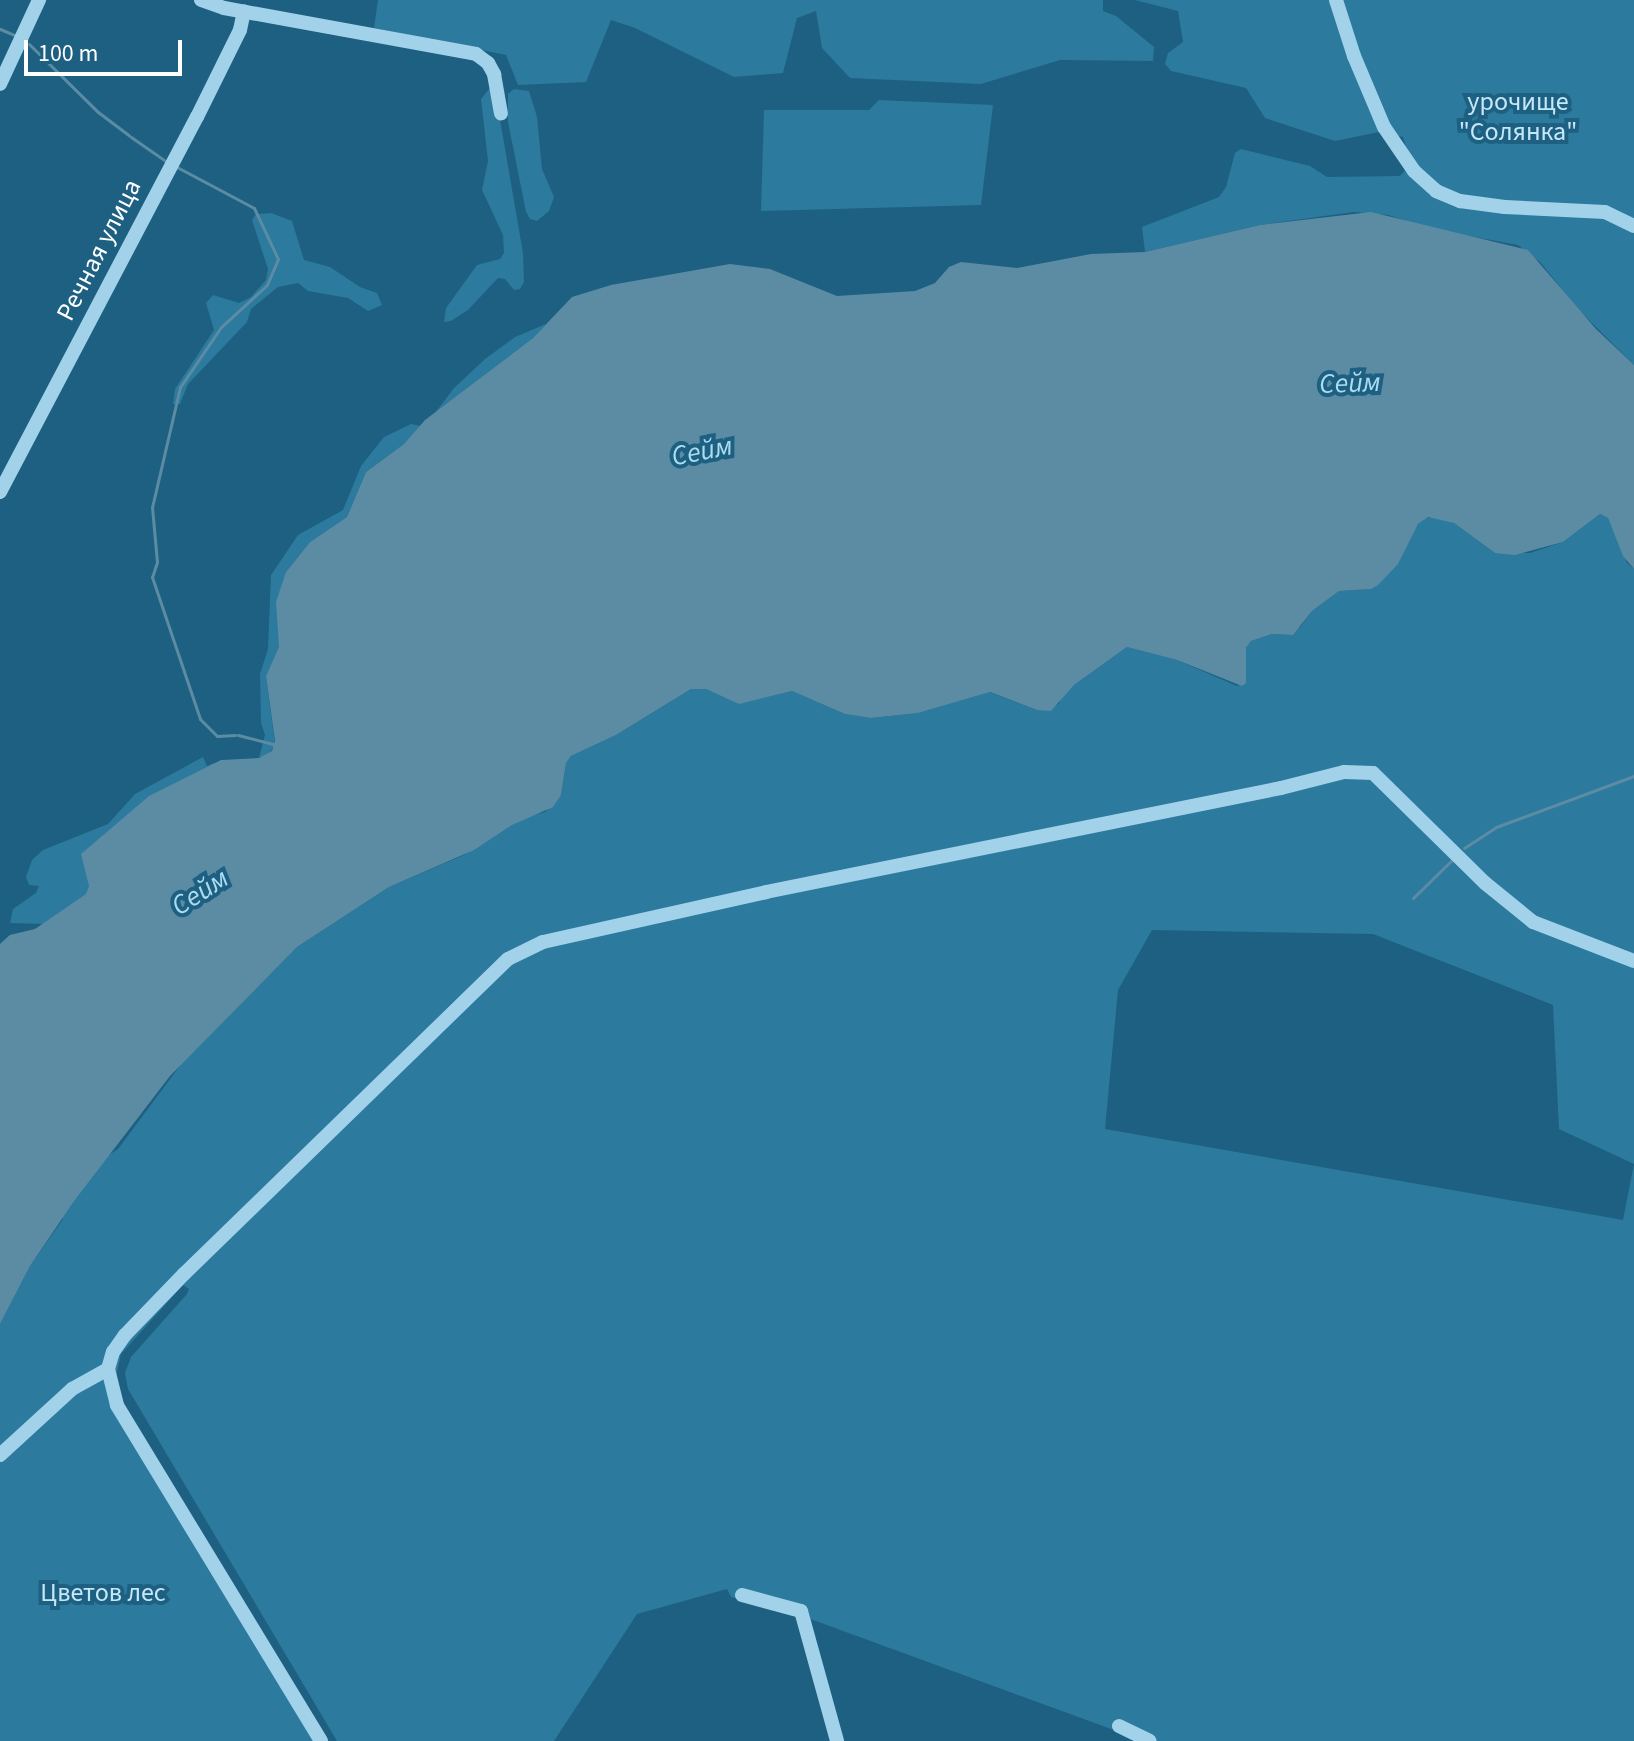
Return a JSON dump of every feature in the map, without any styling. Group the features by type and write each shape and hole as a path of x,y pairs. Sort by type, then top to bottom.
{"street":[{"path":"0,84 39,0"},
{"path":"201,0 244,11 476,54 488,63 494,74 501,113"},
{"path":"1336,0 1384,127 1414,171 1436,191 1460,201 1505,207 1605,212 1634,226"},
{"name":"Речная улица","path":"0,492 240,30 244,11"},
{"path":"321,1741 117,1405 108,1369 113,1352 125,1335 508,959 543,942 766,892 1281,788 1344,772 1373,773 1485,883 1533,922 1634,961"},
{"path":"0,1455 72,1389 108,1369"},
{"path":"742,1595 801,1611 837,1741"},
{"path":"1119,1726 1150,1741"}],"green space":[{"path":"378,0 1103,0 1103,11 1116,16 1154,47 1153,61 1060,60 981,84 850,78 822,48 816,11 797,18 783,73 734,77 635,28 611,20 586,82 518,85 506,55 374,28"},
{"name":"урочище \"Солянка\"","path":"1135,0 1634,0 1634,365 1576,307 1541,263 1518,245 1432,229 1388,215 1354,212 1260,225 1145,252 1142,227 1219,197 1226,187 1235,153 1241,149 1310,166 1327,177 1400,176 1411,163 1403,137 1379,132 1335,141 1265,118 1246,88 1171,71 1165,64 1168,53 1183,42 1178,11"},
{"path":"490,88 497,102 523,253 524,282 520,289 514,290 505,279 498,278 468,310 444,322 446,308 477,265 500,259 504,253 503,235 482,190 488,161 481,99"},
{"path":"514,89 529,91 537,117 542,169 554,197 549,211 537,221 530,219 526,212 508,122 508,94"},
{"path":"879,100 993,105 981,205 761,211 764,110 869,110"},
{"path":"271,213 292,221 304,260 330,267 360,287 377,293 382,305 368,311 348,298 308,291 298,283 278,287 251,309 247,322 188,384 180,404 173,404 175,389 214,330 206,303 213,295 239,303 251,297 266,280 268,269 252,220 256,214"},
{"path":"546,324 533,338 435,413 454,388 485,359 515,337"},
{"path":"411,424 421,426 404,444 366,472 347,517 310,542 286,572 279,648 266,676 275,745 269,754 259,758 265,735 261,723 260,674 268,649 271,575 298,535 343,510 361,466 384,437"},
{"name":"Цветов лес","path":"1600,514 1608,518 1627,563 1634,569 1634,1164 1634,1741 1144,1741 794,1613 731,1597 727,1589 637,1614 554,1741 337,1741 128,1389 125,1373 131,1357 187,1294 189,1289 183,1285 121,1354 116,1377 123,1403 324,1741 0,1741 0,1324 30,1266 63,1219 45,1196 118,1149 185,1059 297,947 389,887 464,855 523,818 545,812 561,795 566,763 571,756 616,735 691,689 706,689 739,703 792,691 845,714 871,718 918,713 989,692 1037,710 1059,704 1061,697 1074,685 1127,647 1177,660 1237,686 1246,683 1246,648 1251,641 1272,634 1290,635 1312,611 1339,591 1370,589 1422,519 1436,516 1454,523 1495,553 1530,553 1563,542","holes":["1152,930 1373,934 1553,1005 1559,1129 1634,1164 1623,1220 1105,1129 1118,990"]},
{"path":"203,757 207,766 214,763 244,860 0,944 10,935 29,932 44,924 10,923 13,909 36,893 39,886 29,885 26,877 32,860 43,850 108,824 135,794"}],"water":[{"name":"Сейм","path":"1371,212 1528,250 1596,329 1634,365 1634,569 1623,556 1608,518 1600,514 1563,542 1515,555 1495,553 1454,523 1428,517 1418,524 1398,564 1378,585 1371,589 1339,591 1312,611 1293,635 1272,634 1251,641 1246,648 1246,683 1242,686 1177,660 1127,647 1074,685 1051,711 1037,710 990,692 918,713 871,718 845,714 792,691 739,704 706,689 691,689 616,735 571,756 566,763 561,795 553,807 512,825 474,850 389,887 297,947 170,1076 74,1201 30,1266 0,1324 0,944 10,935 35,929 86,894 89,886 81,854 149,796 221,760 259,758 272,751 275,741 266,676 279,647 276,602 286,572 310,542 347,517 366,472 404,444 425,420 533,338 572,297 611,285 730,264 770,269 837,296 915,291 935,283 949,267 961,262 1017,268 1091,254 1145,252 1260,225"}],"waterway":[{"path":"0,29 19,37"},
{"path":"29,44 98,112 129,135"},
{"path":"131,137 167,162"},
{"path":"175,166 254,208 278,259 267,285 221,327 180,387 152,507 157,562 152,577 200,719 217,736 235,735"},
{"path":"238,735 277,745"},
{"path":"1464,848 1496,827 1634,776"},
{"path":"1413,898 1452,860"}]}
